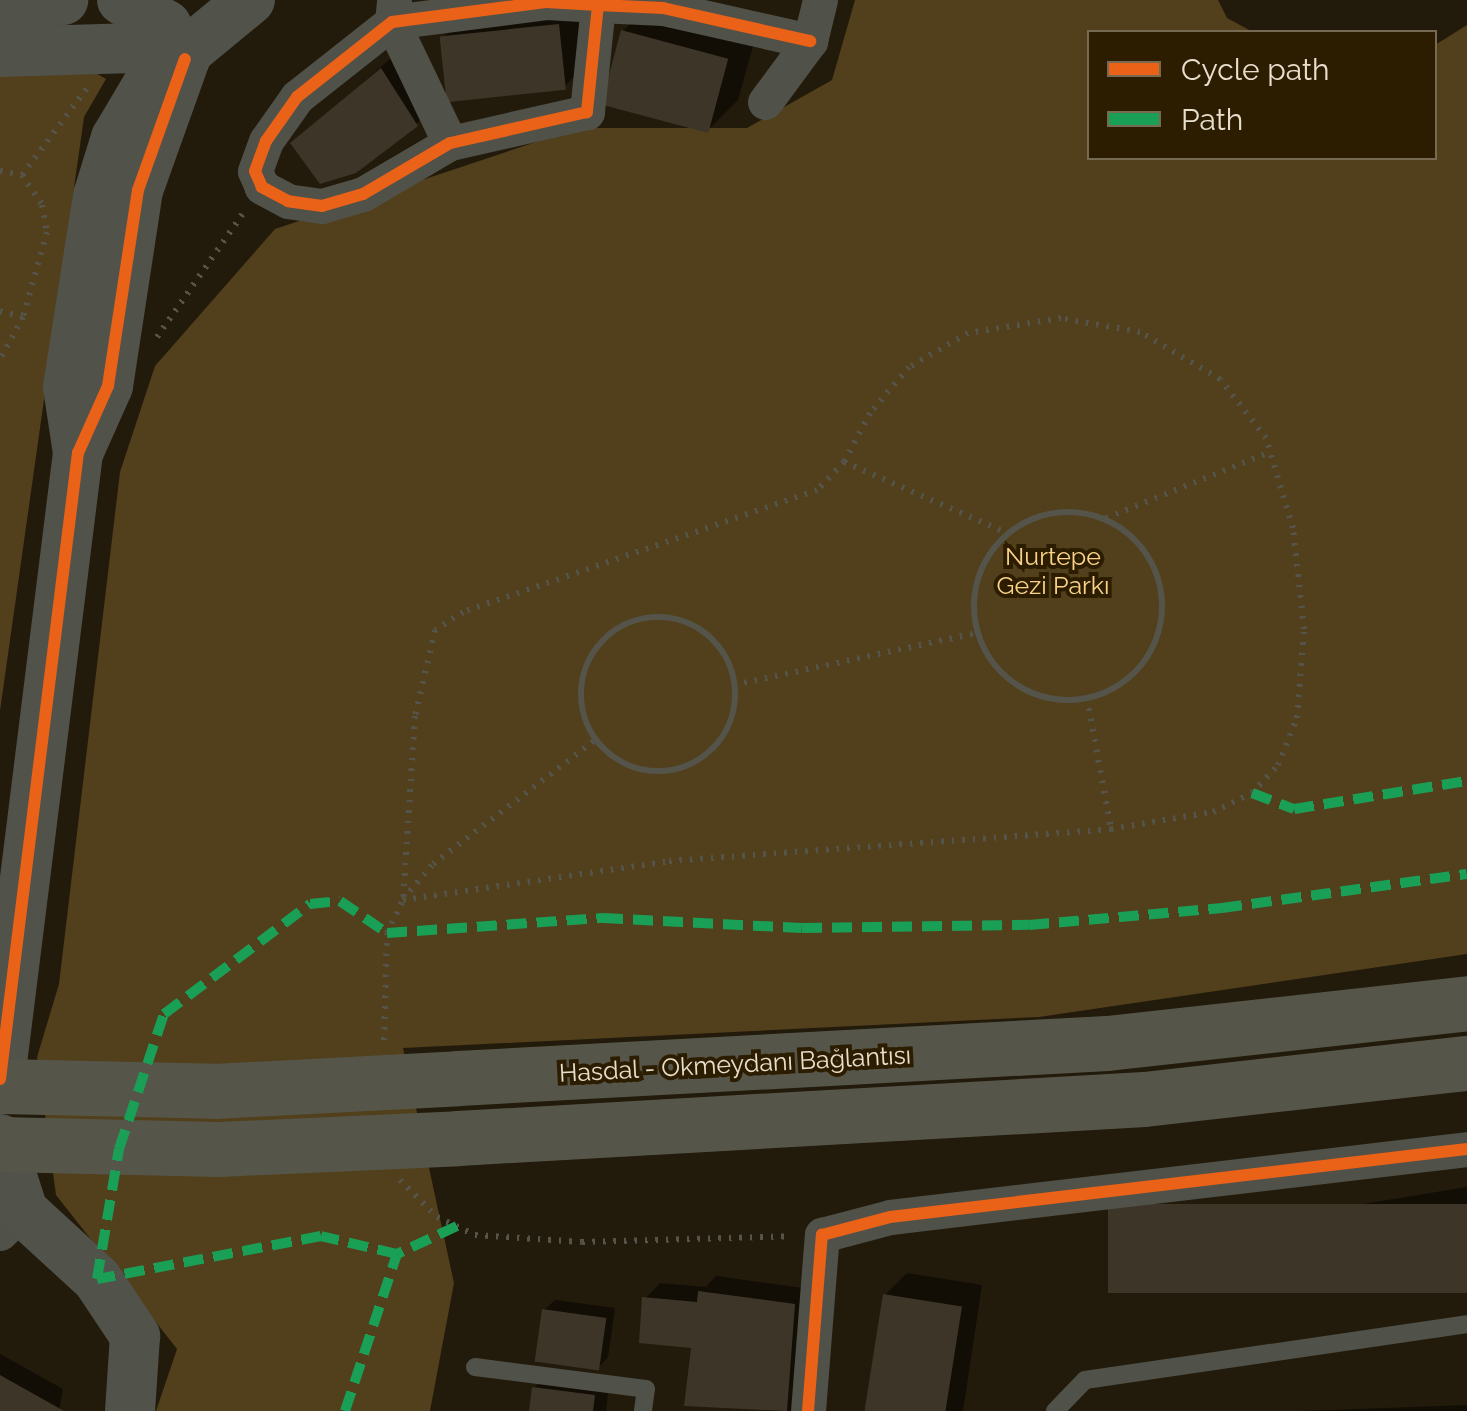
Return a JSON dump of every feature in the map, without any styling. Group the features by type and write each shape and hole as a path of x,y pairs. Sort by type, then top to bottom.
{"highway":[{"name":"Hasdal - Okmeydanı Bağlantısı","path":"0,1082 214,1091 1107,1043 1467,1002"},
{"path":"0,1142 219,1149 458,1138 1144,1098 1467,1062"},
{"path":"1144,1098 1307,1113 1467,1098"}],"street":[{"path":"0,9 64,0"},
{"path":"122,0 166,25 186,59"},
{"path":"60,55 121,86 148,84 186,59 250,0"},
{"path":"764,102 810,41 820,0"},
{"path":"598,2 587,112 450,142 363,194 322,206 288,201 262,186 256,171 266,141 297,97 393,11 598,2 663,8 810,41"},
{"path":"393,11 450,142"},
{"path":"0,52 60,55 135,48 186,59"},
{"path":"78,453 108,386 138,190 186,59"},
{"path":"0,1082 78,453 68,387 88,245 121,86"},
{"path":"0,1142 11,1222 121,1307 135,1336 130,1411"},
{"path":"808,1411 822,1235 890,1217 1467,1149"}],"lane":[{"path":"1054,1411 1085,1380 1467,1324"},
{"path":"476,1367 646,1389 643,1411"}],"path":[{"path":"22,175 82,92 121,86"},
{"path":"0,171 22,175 42,205 47,232 23,317 0,359"},
{"path":"0,310 23,317"},
{"path":"1061,318 1140,332 1220,379 1270,452 1293,528 1304,629 1297,718 1278,765 1252,793 1213,812 1111,829 670,862 402,900 415,716 435,630 463,612 816,490 844,462 870,413 909,367 968,332 1061,318"},
{"path":"1105,518 1270,452"},
{"path":"844,462 1007,534"},
{"path":"1074,511 1105,518 1132,536 1151,560 1162,590 1162,622 1152,651 1132,676 1086,698 1046,699 1017,686 994,666 976,633 977,577 1007,534 1042,514 1074,511"},
{"path":"670,617 693,625 727,660 734,685 723,734 684,767 634,768 596,740 580,688 601,641 622,626 670,617"},
{"path":"734,685 976,633"},
{"path":"1086,698 1111,829"},
{"path":"384,1052 387,933 402,900 433,864 596,740"},
{"path":"392,1162 405,1190 437,1216 475,1234 582,1242 822,1235"}],"green space":[{"name":"Nurtepe Gezi Parkı","path":"855,0 1218,0 1227,18 1249,30 1087,30 1087,160 1437,160 1437,44 1467,25 1467,954 1039,1017 403,1048 454,1283 430,1411 156,1411 177,1349 56,1195 37,1057 59,984 120,472 155,366 275,229 578,128 747,128 832,80"},
{"path":"0,61 87,68 106,79 84,117 0,711"}],"building":[{"path":"559,24 566,90 447,102 440,37"},
{"path":"621,30 728,59 708,133 601,104"},
{"path":"381,68 418,126 356,173 320,184 290,143"},
{"path":"1108,1204 1467,1204 1467,1293 1108,1293"},
{"path":"698,1291 795,1304 787,1411 684,1406 691,1348 639,1343 642,1297 697,1302"},
{"path":"883,1294 962,1307 945,1411 865,1411"},
{"path":"542,1309 606,1318 599,1371 535,1361"},
{"path":"0,1375 64,1411 0,1411"},
{"path":"532,1387 595,1395 593,1411 529,1411"}],"marked path":[{"path":"1252,793 1294,809 1467,781"},
{"path":"457,1226 397,1254 321,1236 97,1279 119,1149 164,1014 310,904 340,901 387,933 603,918 802,928 1029,925 1222,908 1467,874"},
{"path":"345,1411 397,1254"}],"cycle path":[{"path":"598,0 598,5 587,112 450,143 363,194 322,206 288,201 262,187 255,171 266,141 297,97 392,22 546,2 598,5 663,8 810,41"},
{"path":"0,1079 78,453 108,386 138,190 185,59"},
{"path":"808,1411 822,1235 890,1217 1467,1149"}]}
